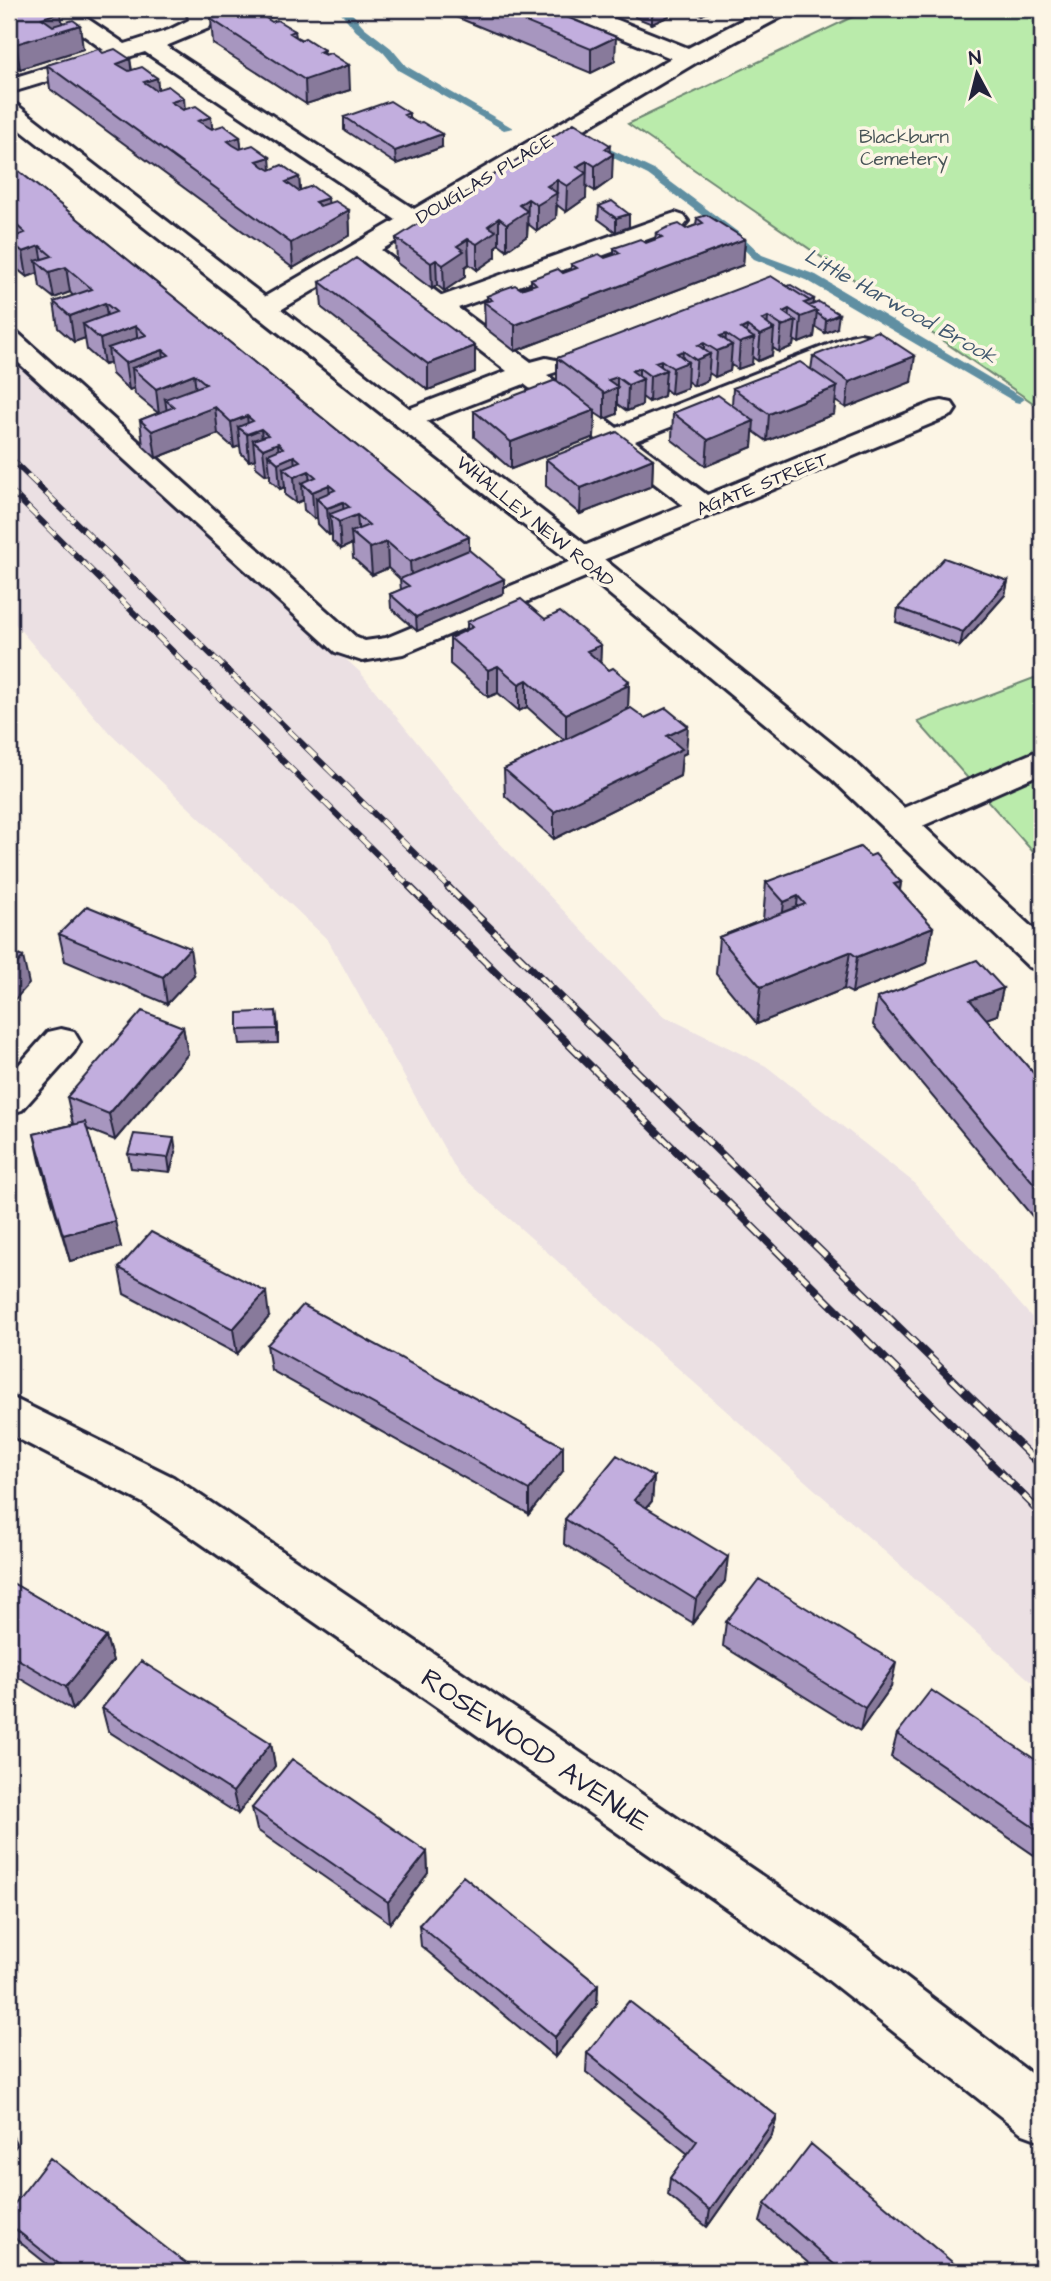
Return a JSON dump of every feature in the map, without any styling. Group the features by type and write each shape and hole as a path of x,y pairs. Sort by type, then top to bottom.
{"main road":[{"path":"58,9 122,51"},
{"path":"571,9 689,57"},
{"name":"DOUGLAS PLACE","path":"264,309 689,57 779,9"},
{"path":"9,86 177,35 199,16"},
{"path":"148,44 413,220"},
{"name":"WHALLEY NEW ROAD","path":"9,110 408,419 845,772 1042,958"},
{"path":"439,306 675,221"},
{"path":"365,250 704,507"},
{"name":"AGATE STREET","path":"9,340 346,645 356,651 392,646 704,507 942,409"},
{"path":"614,439 860,341"},
{"path":"408,419 565,359"},
{"path":"899,823 1042,760"},
{"path":"9,1100 61,1042"},
{"name":"ROSEWOOD AVENUE","path":"9,1414 158,1490 836,1955 1042,2115"}],"shaded area":[{"path":"9,353 360,672 492,835 662,1015 766,1066 912,1181 1042,1329 1042,1691 458,1173 328,940 103,726 9,617"}],"green space":[{"name":"Blackburn Cemetery","path":"869,9 1042,9 1042,409 628,124"},
{"path":"1042,675 1042,862 918,722"}],"building":[{"path":"9,9 55,9 61,12 42,18 53,26 73,20 80,25 16,44 9,39"},
{"path":"244,9 259,9 272,17 266,18 272,22 277,20 295,31 290,33 301,40 305,38 324,50 319,52 325,55 330,53 349,65 305,80 211,19"},
{"path":"494,9 547,9 616,37 591,49"},
{"path":"98,49 103,53 115,49 130,59 117,64 129,71 142,67 157,78 144,82 155,90 168,86 184,98 171,102 183,110 196,106 211,117 198,121 212,129 224,125 240,137 228,141 233,145 240,149 253,145 270,157 257,161 263,166 270,170 282,165 299,177 286,182 298,191 312,186 328,198 315,202 320,206 335,201 349,210 291,243 47,65"},
{"path":"390,101 409,113 404,115 442,134 395,151 344,117"},
{"path":"574,123 610,145 605,149 613,154 595,166 587,161 581,164 577,167 586,173 567,186 557,180 547,186 557,193 537,205 528,199 519,205 527,211 507,224 499,218 488,226 496,231 477,244 468,239 457,246 464,251 443,265 436,260 431,263 396,238"},
{"path":"9,163 469,537 410,562 387,542 370,548 351,532 369,525 357,515 339,522 330,514 349,507 343,502 327,508 316,498 335,490 329,485 312,492 302,483 316,477 309,471 294,477 283,468 300,461 294,456 278,463 268,454 283,448 278,443 263,449 253,440 268,435 261,429 247,434 238,427 253,421 247,416 231,422 215,407 152,431 140,420 174,407 165,399 206,384 194,374 156,389 132,368 169,355 163,350 125,363 108,348 146,335 136,326 100,339 83,324 116,312 105,303 70,316 54,302 92,289 66,267 49,272 36,261 52,256 40,246 23,252 9,240 25,233 14,223 9,225"},
{"path":"612,201 629,214 616,218 599,206"},
{"path":"707,215 745,239 515,325 484,302 492,300 487,296 515,285 521,289 536,284 531,279 558,269 563,273 577,268 571,264 599,254 605,258 620,253 614,248 640,239 646,243 662,237 656,233 666,228 679,224 686,229 703,223 697,218"},
{"path":"356,258 475,346 428,364 320,282"},
{"path":"771,276 810,301 804,303 817,311 801,317 789,309 783,312 796,321 782,326 768,317 762,320 774,329 760,335 747,326 741,329 754,338 739,343 726,334 720,336 732,345 717,351 704,343 698,345 710,354 696,360 683,351 677,353 688,362 673,368 661,360 655,362 666,370 650,376 639,368 632,371 643,379 628,385 617,377 608,380 618,387 604,393 557,358"},
{"path":"791,285 814,299 810,301 787,286"},
{"path":"819,302 839,314 826,320 809,306"},
{"path":"877,331 915,356 849,382 813,356"},
{"path":"800,362 837,387 769,414 733,388"},
{"path":"556,380 595,410 511,442 474,411"},
{"path":"718,395 754,421 708,440 673,413"},
{"path":"617,432 653,459 581,488 546,459"},
{"path":"469,550 504,579 416,617 390,594 409,586 400,579"},
{"path":"944,558 1008,581 963,632 898,608"},
{"path":"521,599 545,619 560,612 601,645 587,651 609,670 613,668 629,681 624,684 627,686 566,714 527,680 519,684 498,666 488,670 450,638 473,627 467,622"},
{"path":"631,708 645,718 666,708 688,726 667,736 682,749 554,812 504,769"},
{"path":"860,847 870,856 875,854 901,882 894,884 933,927 857,957 850,952 761,987 719,937 805,904 798,896 784,902 766,882"},
{"path":"87,906 190,948 163,977 59,934"},
{"path":"9,952 23,957 9,972"},
{"path":"977,960 1003,988 970,1000 1042,1083 1042,1193 877,998"},
{"path":"142,1011 183,1027 109,1114 67,1097"},
{"path":"276,1011 277,1029 238,1030 238,1013"},
{"path":"85,1122 115,1221 63,1235 34,1134"},
{"path":"134,1134 174,1138 168,1158 128,1154"},
{"path":"151,1232 266,1292 233,1329 119,1268"},
{"path":"303,1305 563,1446 529,1490 267,1345"},
{"path":"617,1455 654,1477 634,1500 728,1557 696,1600 565,1519"},
{"path":"759,1579 896,1663 865,1708 726,1622"},
{"path":"9,1581 106,1637 66,1687 9,1654"},
{"path":"141,1661 271,1743 233,1792 102,1708"},
{"path":"931,1690 1042,1764 1042,1833 897,1734"},
{"path":"292,1759 427,1852 388,1902 252,1808"},
{"path":"463,1876 598,1985 555,2037 419,1925"},
{"path":"629,2001 777,2116 710,2210 670,2178 697,2141 587,2053"},
{"path":"811,2144 964,2272 843,2272 765,2204"},
{"path":"50,2158 196,2271 69,2272 9,2224 9,2211"}],"waterway":[{"name":"Little Harwood Brook","path":"343,9 360,29 387,50 402,68 508,128"},
{"name":"Little Harwood Brook","path":"589,142 652,173 735,235 758,257 812,278 1019,399"}],"railway":[{"path":"9,457 450,888"},
{"path":"9,489 411,888"},
{"path":"410,887 1035,1507"},
{"path":"448,887 1042,1467"},
{"path":"1035,1507 1042,1514"}]}
